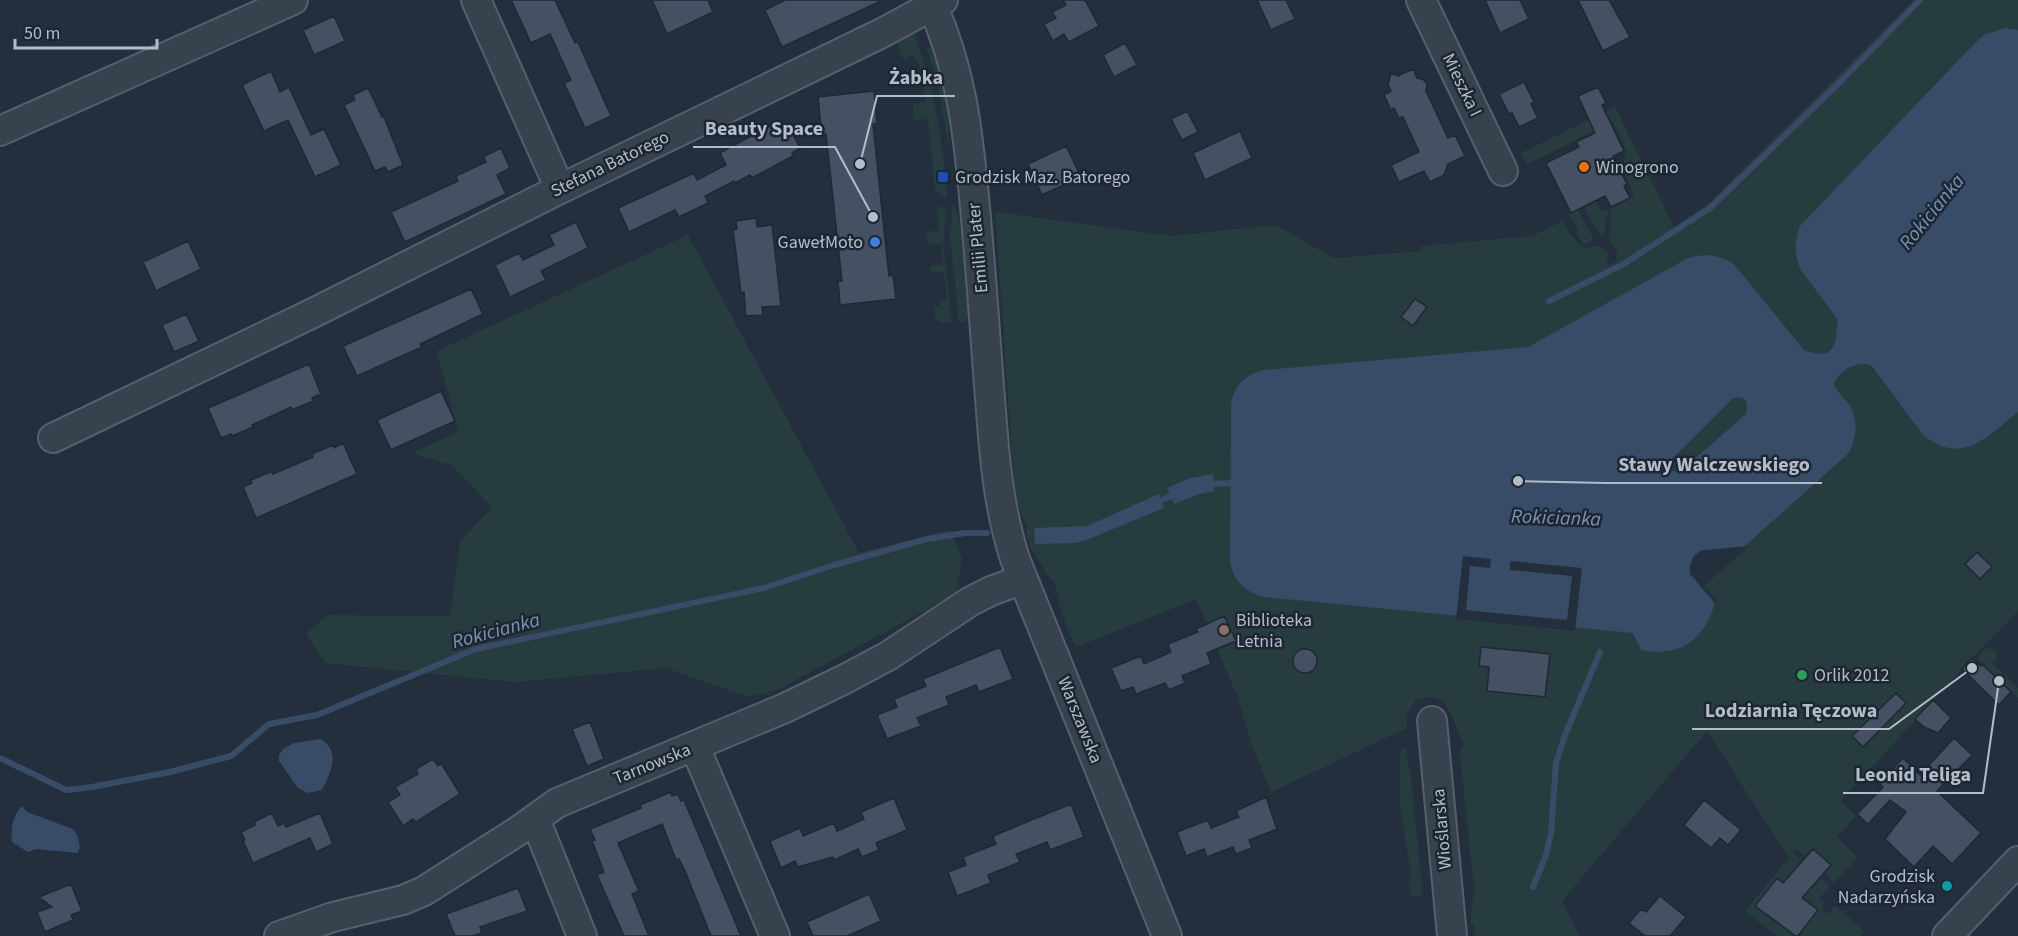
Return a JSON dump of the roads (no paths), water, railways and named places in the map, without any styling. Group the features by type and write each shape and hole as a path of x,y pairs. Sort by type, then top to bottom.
{"street":[{"path":"0,131 293,0"},
{"path":"476,0 560,189"},
{"name":"Mieszka I","path":"1420,0 1503,171"},
{"name":"Stefana Batorego","path":"53,438 311,314 560,189 882,33 935,2"},
{"name":"Emilii Plater","path":"935,2 953,60 966,118 977,227 993,445 1000,501"},
{"name":"Warszawska","path":"1000,501 1009,540 1023,579 1167,936"},
{"name":"Tarnowska","path":"279,936 333,917 404,900 424,891 562,801 785,708 888,656 971,601 1023,579"},
{"name":"Wioślarska","path":"1432,721 1452,936"},
{"path":"695,747 775,936"},
{"path":"535,819 582,936"},
{"path":"1947,936 2018,861"}],"water":[{"path":"2005,28 2018,30 2018,412 1995,431 1973,445 1962,448 1950,448 1937,444 1923,435 1872,366 1860,364 1844,371 1834,384 1854,415 1855,434 1849,453 1700,586 1715,603 1710,616 1697,636 1679,648 1667,651 1641,650 1633,633 1264,597 1246,589 1237,580 1230,562 1231,408 1234,394 1240,383 1257,372 1528,347 1688,258 1706,255 1733,263 1804,350 1822,354 1828,352 1832,349 1836,338 1838,320 1801,270 1796,248 1800,226 1984,35","holes":["1743,398 1747,403 1746,414 1683,469 1676,472 1670,470 1668,465 1670,461 1732,399"]},
{"path":"1213,474 1214,491 1174,504 1167,488 1190,478"},
{"path":"1159,494 1164,508 1089,539 1076,543 1035,544 1034,528 1087,526"},
{"path":"321,739 331,750 331,769 322,790 308,793 298,788 279,761 279,755 283,749 294,743"},
{"path":"22,806 27,812 73,829 78,837 80,848 77,853 37,849 28,852 12,842 13,822"}],"waterway":[{"path":"1549,301 1622,265 1710,208 1842,80 1920,0"},
{"name":"Rokicianka","path":"1205,484 1237,483"},
{"name":"Rokicianka","path":"1155,503 1176,494"},
{"name":"Rokicianka","path":"0,758 66,790 170,772 231,756 269,724 317,715 476,649 764,588 834,565 927,539 965,533 987,533"},
{"path":"1533,887 1546,855 1551,833 1556,763 1565,735 1600,652"}],"place":[{"name":"Żabka","path":"860,164"},
{"name":"Winogrono","path":"1584,167"},
{"name":"Grodzisk Maz. Batorego","path":"943,177"},
{"name":"Beauty Space","path":"873,217"},
{"name":"GawełMoto","path":"875,242"},
{"name":"Stawy Walczewskiego","path":"1518,481"},
{"name":"Biblioteka Letnia","path":"1224,630"},
{"name":"Lodziarnia Tęczowa","path":"1972,668"},
{"name":"Orlik 2012","path":"1802,675"},
{"name":"Leonid Teliga","path":"1999,681"},
{"name":"Grodzisk Nadarzyńska","path":"1947,886"}]}
